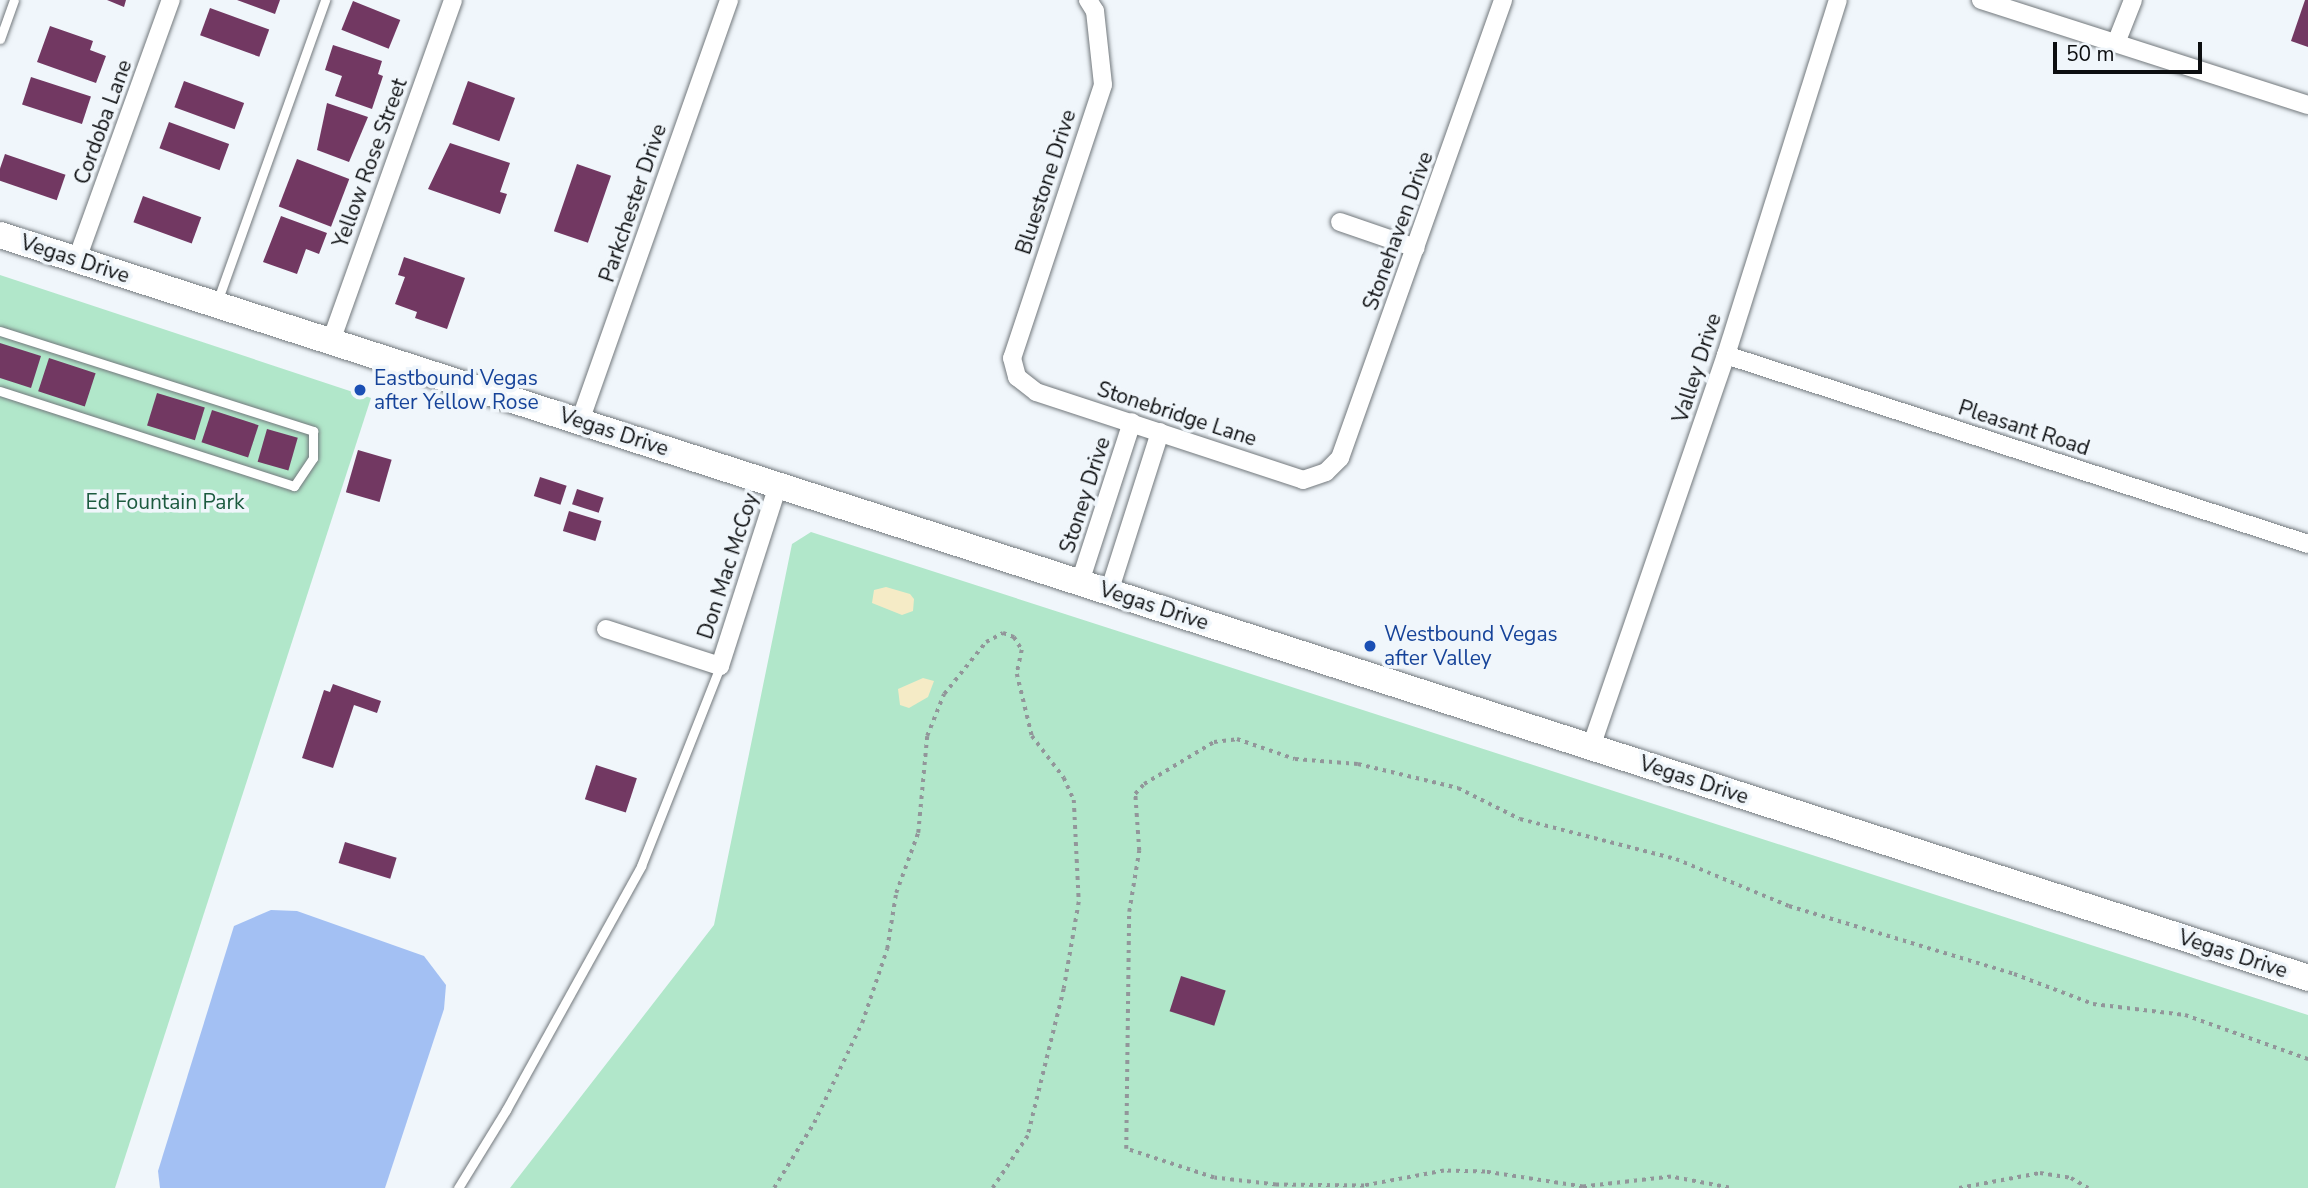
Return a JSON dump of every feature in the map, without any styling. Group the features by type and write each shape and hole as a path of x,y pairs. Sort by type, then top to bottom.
{"main road":[{"name":"Vegas Drive","path":"0,235 2308,978"}],"street":[{"name":"Cordoba Lane","path":"78,260 171,0"},
{"name":"Yellow Rose Street","path":"331,341 453,0"},
{"name":"Parkchester Drive","path":"580,421 729,0"},
{"name":"Bluestone Drive","path":"1017,377 1012,358 1103,85 1095,11 1088,0"},
{"name":"Stonehaven Drive","path":"1326,472 1340,458 1503,0"},
{"name":"Valley Drive","path":"1591,747 1726,355 1838,0"},
{"path":"1981,0 2308,105"},
{"path":"2116,43 2133,0"},
{"path":"1340,222 1416,248"},
{"name":"Pleasant Road","path":"1726,355 2308,544"},
{"name":"Stonebridge Lane","path":"1017,377 1036,392 1303,480 1326,472"},
{"name":"Stoney Drive","path":"1080,582 1132,422"},
{"path":"1109,592 1160,432"},
{"name":"Don Mac McCoy","path":"606,629 720,666 778,485"}],"lane":[{"path":"0,39 14,0"},
{"path":"216,304 325,0"},
{"path":"0,331 313,431 313,458 294,486 0,391"},
{"path":"458,1188 571,996 641,866 720,666"}],"path":[{"path":"774,1188 814,1123 862,1023 887,948 896,892 918,833 927,736 940,704 966,663 986,642 1003,634 1014,637 1022,650 1017,674 1032,736 1064,778 1074,800 1079,902 1064,989 1028,1136 993,1188"},
{"path":"1729,1188 1671,1177 1583,1186 1485,1172 1444,1171 1364,1186 1276,1185 1214,1178 1126,1149 1129,912 1139,851 1135,794 1144,784 1214,742 1237,739 1295,759 1358,764 1458,788 1520,819 1676,859 1789,906 2014,974 2093,1004 2185,1015 2308,1059"},
{"path":"1959,1188 2040,1173 2071,1178 2088,1188"}],"green space":[{"name":"Ed Fountain Park","path":"0,275 371,398 115,1188 0,1188"},
{"path":"811,532 2308,1015 2308,1188 510,1188 714,925 792,544"}],"sand":[{"path":"886,587 910,594 914,599 913,611 902,615 872,603 874,590"},
{"path":"923,678 934,681 928,697 909,708 900,705 898,689"}],"water":[{"path":"271,910 297,911 424,956 446,985 444,1009 385,1188 160,1188 158,1171 234,926"}],"building":[{"path":"107,0 126,0 124,7"},
{"path":"237,0 280,0 275,14"},
{"path":"2305,0 2308,0 2308,47 2291,41"},
{"path":"353,1 400,20 389,49 341,30"},
{"path":"210,8 269,30 259,57 200,35"},
{"path":"50,26 93,41 90,50 106,56 96,83 37,62"},
{"path":"333,45 382,61 378,74 383,76 372,109 335,96 342,76 325,70"},
{"path":"31,77 91,96 82,124 22,105"},
{"path":"184,81 244,103 235,129 174,107"},
{"path":"468,81 515,98 499,141 452,124"},
{"path":"327,103 368,117 349,162 317,150"},
{"path":"169,122 229,144 220,170 159,148"},
{"path":"450,143 510,163 500,192 507,194 500,214 428,189"},
{"path":"5,154 66,175 57,200 0,181 0,169"},
{"path":"297,159 349,179 331,227 279,207"},
{"path":"577,164 611,176 588,243 554,231"},
{"path":"143,196 201,217 192,244 133,222"},
{"path":"281,216 327,233 319,254 306,249 297,274 263,262"},
{"path":"404,257 465,278 447,329 415,318 417,312 395,304 405,277 398,275"},
{"path":"0,343 41,356 31,388 0,378"},
{"path":"49,358 96,373 85,406 38,391"},
{"path":"157,393 205,408 195,440 147,426"},
{"path":"212,410 259,425 248,457 201,442"},
{"path":"267,429 298,438 288,471 258,462"},
{"path":"358,450 392,460 380,502 346,492"},
{"path":"540,477 567,486 560,505 534,496"},
{"path":"577,489 604,498 599,513 572,504"},
{"path":"569,511 602,521 595,541 563,531"},
{"path":"333,684 381,701 377,713 354,705 333,768 302,758 324,690 330,692"},
{"path":"596,765 637,778 626,813 585,799"},
{"path":"345,842 397,858 390,879 339,863"},
{"path":"1181,976 1226,991 1214,1026 1170,1011"}],"place":[{"name":"Eastbound Vegas after Yellow Rose","path":"360,390"},
{"name":"Westbound Vegas after Valley","path":"1370,646"}]}
